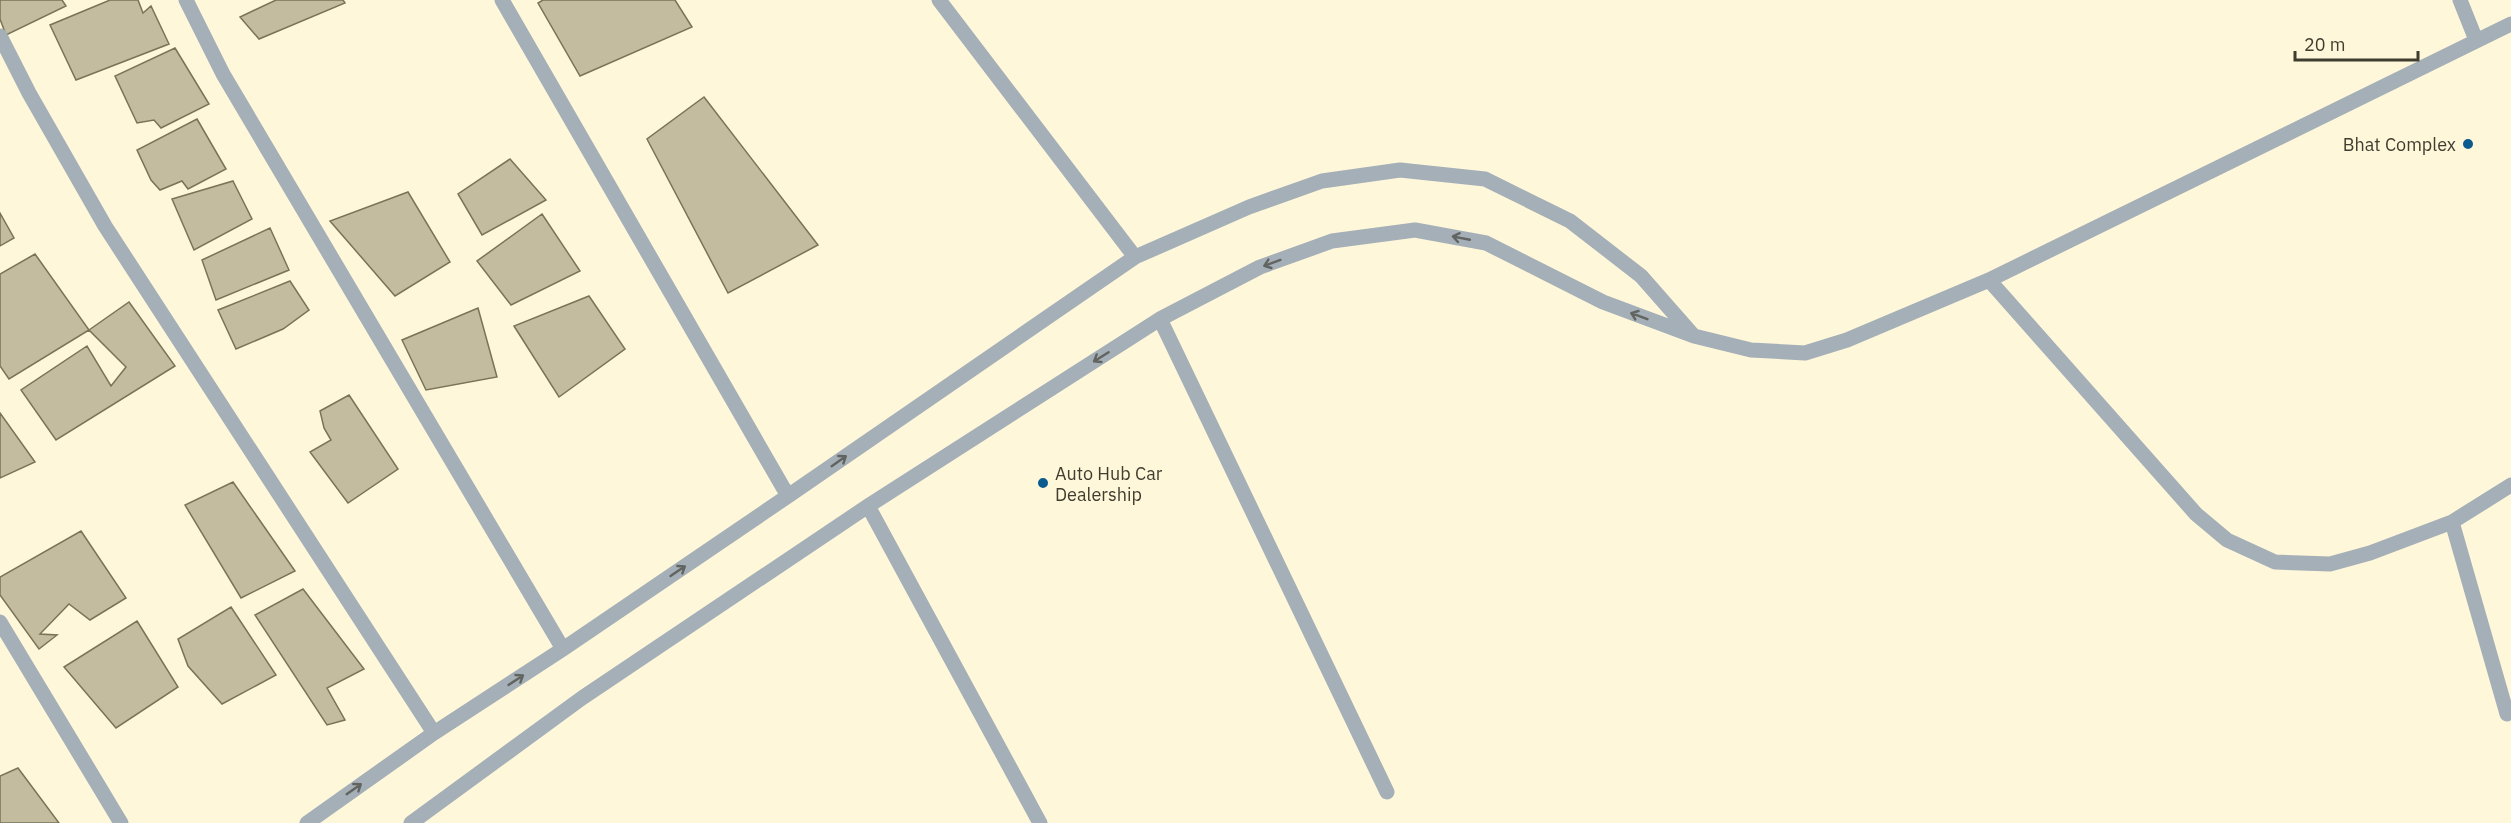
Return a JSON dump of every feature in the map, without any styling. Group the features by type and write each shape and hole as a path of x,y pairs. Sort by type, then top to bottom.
{"street":[{"path":"186,0 229,85 563,649"},
{"path":"502,0 788,496"},
{"path":"939,0 1135,257"},
{"path":"2460,0 2476,40"},
{"path":"411,823 582,698 868,506 1160,319 1260,267 1332,241 1415,230 1486,243 1603,302 1694,336 1751,350 1805,353 1847,340 1989,280 2511,24"},
{"path":"0,36 29,93 105,226 434,733"},
{"path":"306,823 434,733 563,649 1135,257 1249,207 1322,181 1400,170 1485,179 1570,221 1641,276 1694,336"},
{"path":"1989,280 2196,514 2227,540 2275,561 2330,564 2370,554 2452,522 2511,485"},
{"path":"1160,319 1387,792"},
{"path":"868,506 1040,823"},
{"path":"2452,522 2507,714"},
{"path":"0,622 121,823"}],"building":[{"path":"0,0 62,0 66,6 6,35 0,19"},
{"path":"110,0 138,0 143,13 151,6 169,44 76,80 50,25"},
{"path":"276,0 343,0 345,3 259,39 240,17"},
{"path":"543,0 675,0 692,27 580,76 538,3"},
{"path":"175,48 209,104 161,128 154,120 137,123 115,76"},
{"path":"704,97 818,245 728,293 647,139"},
{"path":"197,119 226,169 188,189 182,181 160,190 151,180 137,150"},
{"path":"510,159 546,200 482,235 458,194"},
{"path":"233,181 252,219 194,250 172,199"},
{"path":"408,192 450,262 395,296 330,221"},
{"path":"0,213 14,238 0,246"},
{"path":"542,214 580,271 511,305 477,261"},
{"path":"270,228 289,270 216,300 202,260"},
{"path":"35,254 89,330 9,379 0,366 0,274"},
{"path":"290,281 309,310 283,329 236,349 218,310"},
{"path":"589,296 625,349 559,397 514,326"},
{"path":"129,302 175,366 56,440 21,390 87,346 111,386 126,367 89,330"},
{"path":"478,308 497,377 426,390 402,340"},
{"path":"349,395 398,469 348,503 310,452 331,440 324,428 320,411"},
{"path":"0,413 35,462 0,478"},
{"path":"233,482 295,571 241,598 185,505"},
{"path":"81,531 126,598 90,620 69,604 40,634 57,635 39,649 0,595 0,577"},
{"path":"303,589 364,669 327,688 345,720 327,725 255,615"},
{"path":"231,607 276,675 222,704 188,666 178,639"},
{"path":"137,621 178,687 116,728 64,667"},
{"path":"18,768 59,823 0,823 0,776"}],"place":[{"name":"Bhat Complex","path":"2468,144"},
{"name":"Auto Hub Car Dealership","path":"1043,483"}]}
